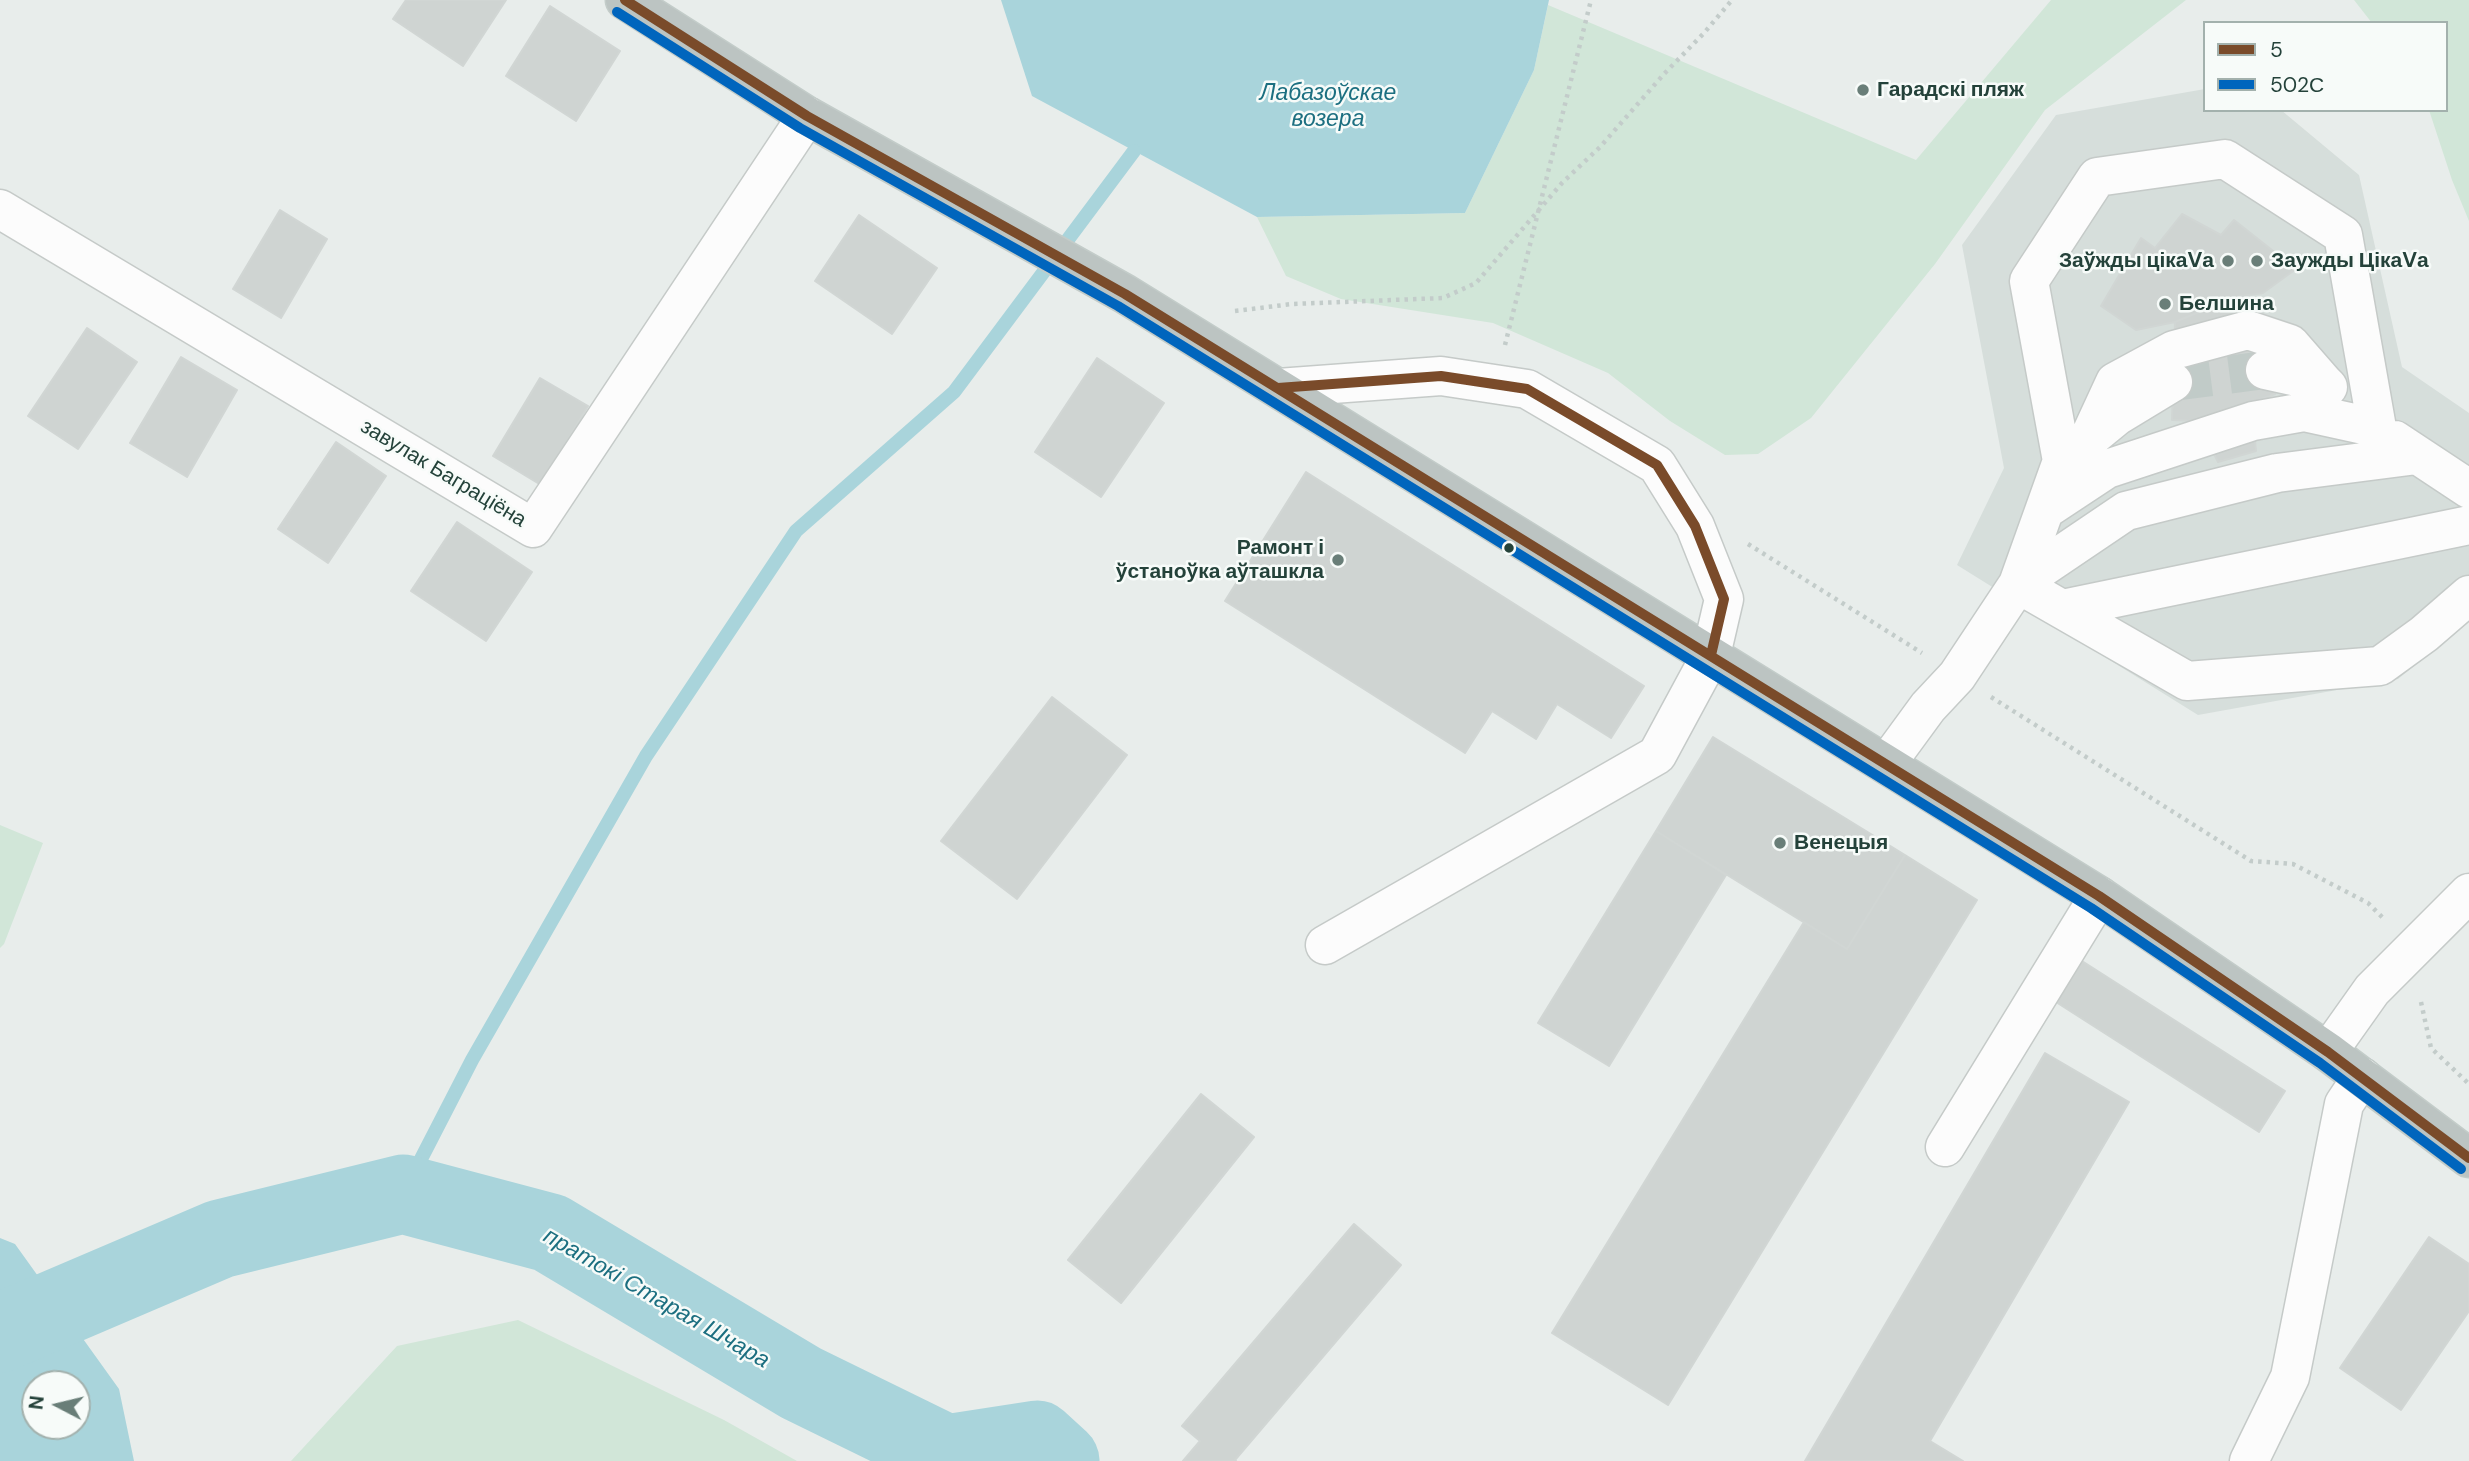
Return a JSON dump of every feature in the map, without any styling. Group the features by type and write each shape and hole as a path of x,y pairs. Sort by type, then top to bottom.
{"highway":[{"path":"625,0 807,116 1125,294 2099,896 2329,1052 2469,1158"}],"street":[{"name":"завулак Баграціёна","path":"0,209 533,528 807,116"},
{"path":"2075,450 2029,281 2097,177 2225,159 2343,234 2377,428"},
{"path":"1887,763 1928,706 1957,676 2018,584 2045,510 2075,450 2115,382 2174,350 2248,330 2290,344 2323,383 2377,428 2469,489"},
{"path":"2265,370 2323,383"},
{"path":"1278,388 1441,376 1527,390 1657,465 1695,526 1724,599 1711,655 1657,755 1325,945"},
{"path":"2075,450 2117,416 2173,382"},
{"path":"2045,510 2107,469 2253,421 2304,412 2377,428"},
{"path":"2018,584 2126,511 2277,473 2417,454"},
{"path":"2062,609 2469,525"},
{"path":"2018,584 2187,681 2380,666 2424,634 2469,595"},
{"path":"2329,1052 2372,990 2469,893"},
{"path":"1945,1147 2099,896"},
{"path":"2249,1461 2290,1377 2344,1104 2362,1077"}],"path":[{"path":"1505,346 1591,0"},
{"path":"1238,318 1227,312 1293,304 1443,298 1476,283 1562,183 1600,147 1732,0"},
{"path":"1740,538 2252,861 2293,864 2368,903 2413,948"},
{"path":"2428,993 2420,1000 2431,1048 2469,1084"}],"shaded area":[{"path":"2203,89 2203,112 2283,112 2359,175 2402,367 2469,413 2469,622 2398,679 2198,715 1957,565 2004,468 1962,245 2056,115"}],"green space":[{"path":"2051,0 2186,0 2045,110 1935,264 1811,418 1758,454 1725,455 1670,421 1608,373 1493,323 1341,299 1286,276 1257,217 1465,213 1534,70 1548,5 1916,160"},
{"path":"2354,0 2469,0 2469,221 2430,112 2448,112 2448,21 2370,21"},
{"path":"0,825 43,843 4,944 0,948"},
{"path":"518,1320 724,1420 797,1461 291,1461 397,1346"}],"water":[{"name":"Лабазоўскае возера","path":"1001,0 1549,0 1534,70 1465,213 1257,217 1032,96"},
{"path":"0,1238 15,1244 119,1389 134,1461 0,1461"}],"building":[{"path":"406,0 506,0 463,66 393,19"},
{"path":"550,6 620,51 576,121 506,76"},
{"path":"280,210 327,239 281,318 233,289"},
{"path":"2182,214 2221,235 2234,220 2296,269 2263,293 2235,297 2175,322 2136,330 2101,306 2141,238 2155,248"},
{"path":"859,215 937,268 892,334 815,281"},
{"path":"2235,297 2275,394 2257,401 2253,421 2256,451 2218,462 2198,421 2172,420 2175,322"},
{"path":"87,328 137,362 78,449 28,416"},
{"path":"181,357 237,390 187,477 130,443"},
{"path":"1097,358 1164,403 1101,497 1035,452"},
{"path":"540,378 588,406 541,485 493,456"},
{"path":"336,442 386,476 328,563 278,529"},
{"path":"1306,472 1644,686 1611,738 1557,704 1536,739 1492,711 1465,753 1225,601"},
{"path":"457,522 532,572 486,641 411,591"},
{"path":"1052,697 1127,755 1017,899 941,841"},
{"name":"Венецыя","path":"1713,737 1905,855 1847,949 1656,831"},
{"path":"1656,831 1726,875 1609,1066 1538,1023"},
{"path":"1905,855 1977,900 1668,1405 1552,1333 1804,922 1847,949"},
{"path":"2082,961 2285,1091 2259,1132 2056,1002"},
{"path":"2045,1053 2129,1102 1930,1441 1963,1461 1805,1461"},
{"path":"1201,1094 1254,1137 1121,1303 1068,1260"},
{"path":"1354,1224 1401,1265 1236,1461 1183,1461 1200,1441 1182,1426"},
{"path":"2429,1237 2469,1264 2469,1311 2401,1410 2340,1368"}],"waterway":[{"path":"403,1194 472,1060 646,756 796,531 954,392 1134,151"},
{"name":"пратокі Старая Шчара","path":"0,1333 220,1239 403,1194 550,1233 801,1383 946,1454 1037,1440 1060,1461"}],"tunnel":[{"path":"2173,382 2265,370"}],"transit line":[{"name":"5","path":"625,0 807,116 1125,294 2099,896 2328,1052 2469,1158"},
{"name":"502С","path":"617,12 800,128 1118,306 2091,908 2320,1063 2461,1169"},
{"name":"5","path":"1278,388 1441,376 1527,389 1657,465 1695,526 1724,599 1711,655"}],"place":[{"name":"Гарадскі пляж","path":"1863,90"},
{"name":"Заўжды цікаVа","path":"2228,261"},
{"name":"Заужды ЦікаVа","path":"2257,261"},
{"name":"Белшина","path":"2165,304"},
{"name":"Рамонт і ўстаноўка аўташкла","path":"1338,560"},
{"name":"Венецыя","path":"1780,843"}]}
